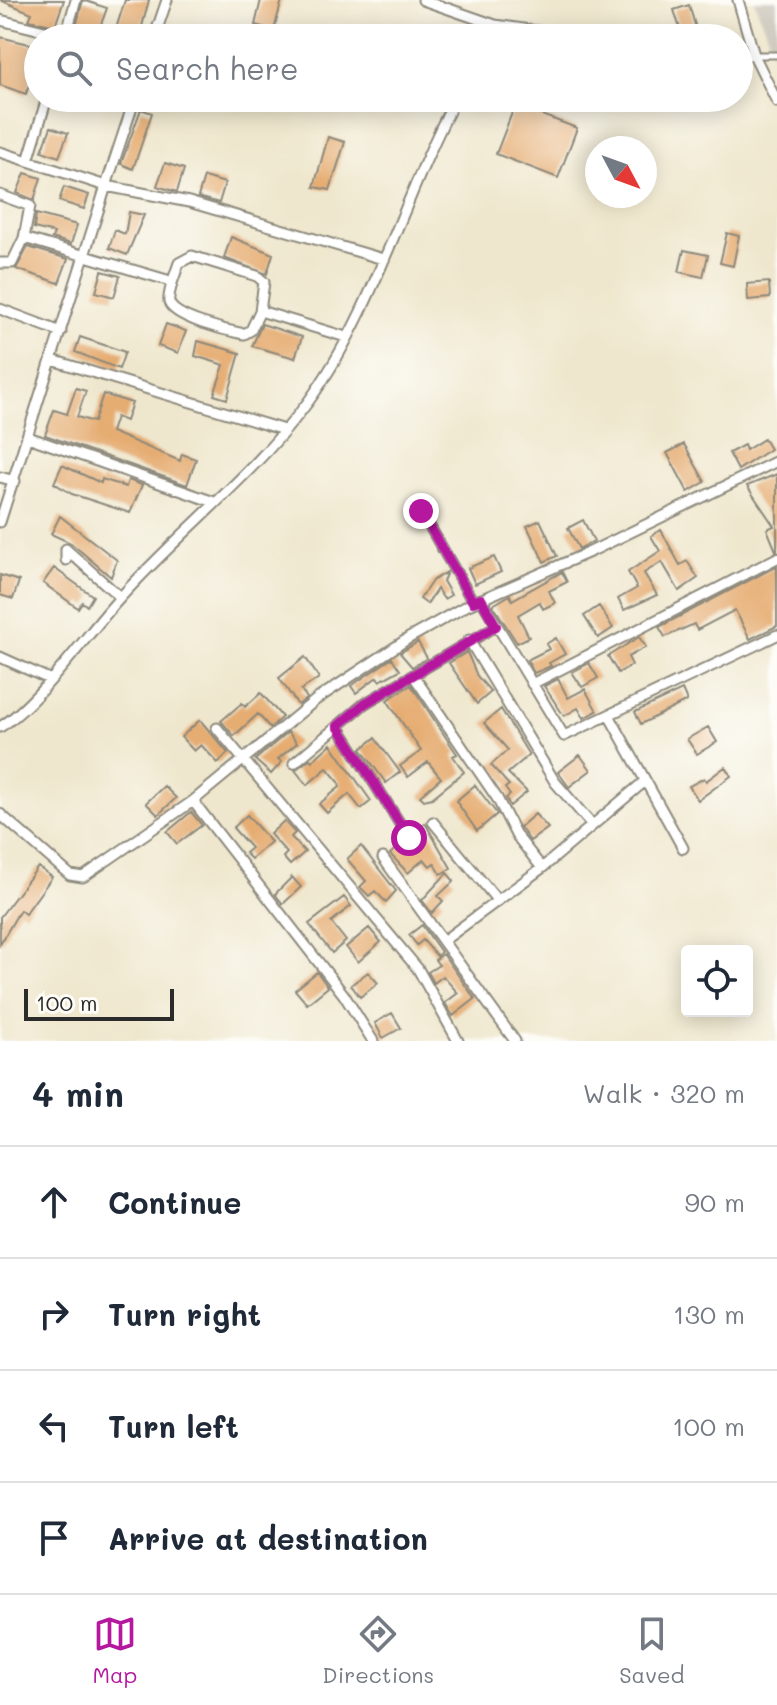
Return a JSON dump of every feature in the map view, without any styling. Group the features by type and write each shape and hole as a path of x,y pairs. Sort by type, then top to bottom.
{"street":[{"path":"69,24 76,0"},
{"path":"159,24 167,0"},
{"path":"423,0 492,24"},
{"path":"738,0 745,24"},
{"path":"0,20 24,26"},
{"path":"753,52 777,102"},
{"path":"28,161 43,112"},
{"path":"0,522 130,112"},
{"path":"0,727 49,679 120,597 284,430 308,401 346,337 449,112"},
{"path":"0,152 106,186 189,202 383,259"},
{"path":"0,195 30,206 24,238 12,263 0,263"},
{"path":"24,238 172,283"},
{"path":"192,256 257,276 264,282 260,311 251,330 244,334 191,319 174,310 169,301 179,263 192,256"},
{"path":"0,309 61,332"},
{"path":"260,311 346,337"},
{"path":"52,360 284,430"},
{"path":"28,437 214,502"},
{"path":"0,814 77,878 103,866 193,801 317,699 409,638 477,601 592,551 777,461"},
{"path":"0,477 15,481"},
{"path":"421,511 564,736 610,717 777,635"},
{"path":"66,560 66,549 120,597"},
{"path":"532,684 777,558"},
{"path":"294,763 364,704 496,626"},
{"path":"469,640 548,770 592,825"},
{"path":"0,657 49,679"},
{"path":"413,675 497,798 516,835 542,868"},
{"path":"610,717 683,848"},
{"path":"338,726 409,838"},
{"path":"217,728 418,969 458,1041"},
{"path":"443,941 542,868 645,781"},
{"path":"193,801 344,995 373,1041"},
{"path":"433,822 497,900"},
{"path":"383,858 515,1041"}],"lane":[{"path":"754,55 777,55"}],"shaded area":[{"path":"754,0 777,0 777,63 766,32"}],"building":[{"path":"0,0 64,0 56,24 29,20 32,13"},
{"path":"83,0 107,8 101,24 77,24"},
{"path":"125,0 149,0 143,24 118,24"},
{"path":"261,0 282,0 276,24 255,24"},
{"path":"689,5 695,24 678,24 674,10"},
{"path":"0,37 24,43 24,93 0,85"},
{"path":"140,112 152,113 133,169 121,164"},
{"path":"512,112 534,112 577,128 558,178 496,154"},
{"path":"51,127 68,133 59,157 42,151"},
{"path":"328,137 345,142 330,190 314,187"},
{"path":"165,163 184,169 177,192 157,186"},
{"path":"25,173 41,178 34,200 17,193"},
{"path":"204,177 225,183 219,203 198,197"},
{"path":"64,187 89,195 84,209 59,201"},
{"path":"129,212 144,215 127,255 109,248 115,230 125,234"},
{"path":"36,214 77,225 71,244 52,238 54,233 34,228"},
{"path":"727,233 739,236 733,266 720,263"},
{"path":"231,237 273,254 267,274 224,258"},
{"path":"28,247 68,259 59,283 16,269"},
{"path":"684,250 708,255 703,277 679,272"},
{"path":"102,271 120,276 114,297 96,292"},
{"path":"769,282 770,298 748,300 747,284"},
{"path":"166,324 186,331 178,353 158,346"},
{"path":"262,324 302,337 295,358 252,346"},
{"path":"80,337 125,352 119,369 75,352"},
{"path":"198,341 240,353 227,399 214,395 224,365 195,356"},
{"path":"76,388 86,391 77,417 94,422 103,394 132,403 126,421 116,417 111,432 180,461 182,454 196,459 187,485 45,435 54,410 67,414"},
{"path":"764,439 770,449 738,470 729,453 744,445 746,450"},
{"path":"684,444 705,482 688,492 667,453"},
{"path":"62,465 101,483 102,479 126,487 128,480 142,485 130,513 72,494 54,483"},
{"path":"777,474 776,551 767,529 774,526 747,486"},
{"path":"60,516 117,560 111,577 71,543 51,534"},
{"path":"540,520 557,556 544,562 527,526"},
{"path":"583,520 594,541 579,549 568,528"},
{"path":"661,530 680,565 687,561 698,578 679,591 662,562 644,573 657,595 624,610 618,599 637,588 628,572 660,551 651,536"},
{"path":"494,557 501,572 475,584 468,568"},
{"path":"777,566 777,626 750,639 735,610 697,630 694,624 665,637 659,627"},
{"path":"54,568 93,596 87,606 82,602 78,608 43,583"},
{"path":"447,572 443,581 451,595 444,599 437,589 427,604 420,599 432,581"},
{"path":"562,572 567,582 549,591 555,603 543,609 540,602 518,615 529,637 517,643 493,605 510,595 512,600"},
{"path":"0,575 19,581 13,599 0,595"},
{"path":"599,606 613,628 598,638 584,616"},
{"path":"639,637 646,647 628,657 632,665 618,673 608,656"},
{"path":"556,638 565,654 549,663 551,666 534,673 527,660 549,649 546,644"},
{"path":"418,642 427,658 412,667 400,653"},
{"path":"467,652 477,676 491,692 477,704 449,663"},
{"path":"305,657 319,678 301,690 307,698 298,705 279,678"},
{"path":"392,658 400,670 380,681 377,677 356,693 351,686"},
{"path":"589,663 598,678 582,687 572,672"},
{"path":"558,679 568,698 585,689 597,711 584,718 578,708 564,716 544,686"},
{"path":"411,685 457,754 453,756 464,772 432,798 424,800 420,796 441,778 428,762 408,777 400,766 421,751 387,700"},
{"path":"682,690 687,701 641,724 635,712"},
{"path":"261,693 282,717 270,728 258,714 234,736 221,721 242,703 245,707"},
{"path":"501,709 529,755 508,773 527,792 510,806 506,798 510,795 505,788 509,785 491,765 508,750 484,723"},
{"path":"200,720 228,753 218,763 201,745 194,751 181,737"},
{"path":"708,727 717,742 697,754 687,739"},
{"path":"288,732 297,743 278,759 282,762 271,774 255,760"},
{"path":"375,738 400,772 386,783 361,749"},
{"path":"331,744 371,801 361,809 349,794 327,813 319,804 340,787 339,782 327,768 307,785 295,770 310,759 312,761"},
{"path":"580,755 591,770 569,787 558,772"},
{"path":"725,767 731,776 698,800 689,786 704,778 706,781"},
{"path":"475,785 497,814 477,831 456,801"},
{"path":"164,786 176,798 158,815 146,803"},
{"path":"191,812 202,825 177,844 167,832"},
{"path":"535,814 548,828 530,841 520,827"},
{"path":"247,815 271,842 251,859 245,853 251,848 233,828"},
{"path":"284,821 295,833 291,837 305,852 290,865 283,857 287,853 270,834"},
{"path":"425,823 451,868 441,874 434,863 430,866 424,859 408,873 390,854 403,842 414,844 414,832"},
{"path":"361,846 396,891 386,902 375,891 369,896 360,887 366,881 347,859"},
{"path":"38,867 52,877 25,914 20,910 0,944 0,917"},
{"path":"447,873 454,881 438,896 443,901 432,913 422,900"},
{"path":"292,877 301,887 283,904 275,894"},
{"path":"344,897 351,906 331,922 346,941 332,953 309,924"},
{"path":"422,925 441,952 437,956 423,940 417,945 409,935"},
{"path":"369,928 381,942 358,962 346,947"},
{"path":"443,954 475,999 453,1016 445,1003 458,993 443,976 434,983 428,972 439,965 435,960"},
{"path":"317,972 328,987 307,1004 295,990"},
{"path":"368,972 378,983 360,997 351,985"},
{"path":"392,1013 401,1028 383,1038 375,1023"}],"route":[{"path":"409,838 338,726 364,704 496,626 481,599 473,602 421,511"}]}
